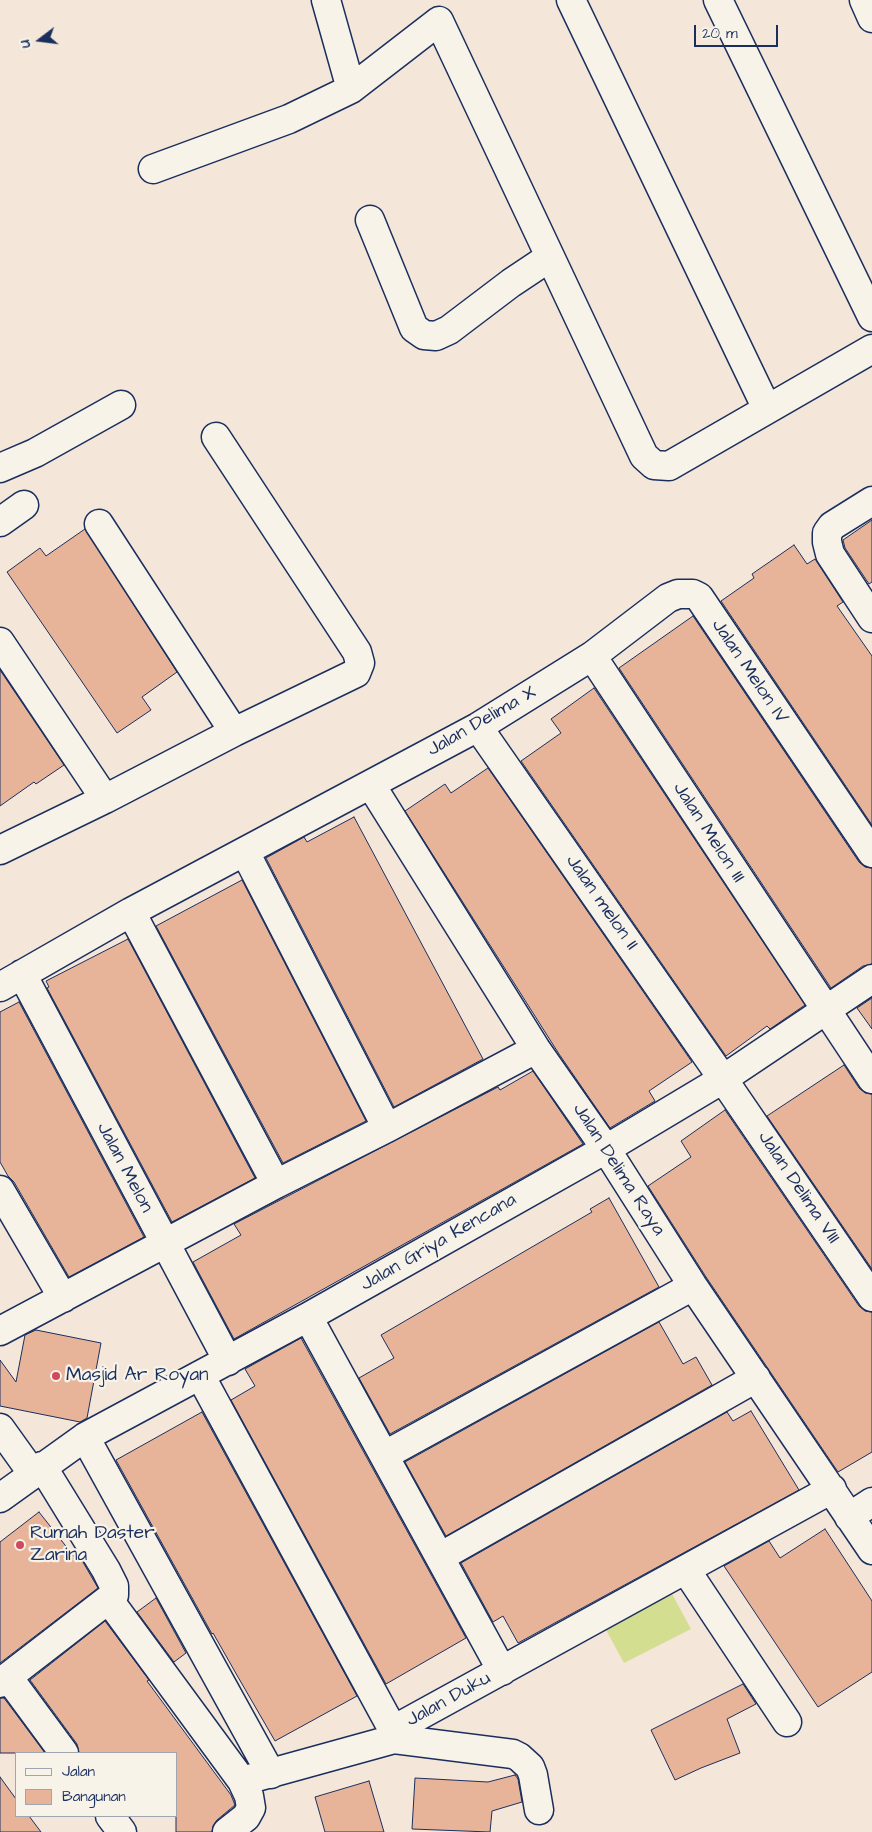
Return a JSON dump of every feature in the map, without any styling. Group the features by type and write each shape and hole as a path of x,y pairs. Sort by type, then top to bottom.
{"street":[{"path":"326,0 351,89"},
{"path":"571,0 767,408"},
{"path":"718,0 872,317"},
{"path":"864,0 872,18"},
{"path":"153,169 289,119 351,89 439,20 644,456 654,465 669,466 872,349"},
{"path":"370,220 414,328 424,335 436,336 449,330 511,283 550,257"},
{"path":"0,468 35,453 121,405"},
{"path":"0,850 356,673 360,663 357,652 216,437"},
{"path":"872,500 832,526 827,533 830,554 872,618"},
{"path":"0,522 24,505"},
{"path":"99,524 234,732"},
{"name":"Jalan Melon IV","path":"592,656 668,598 685,593 698,597 872,853"},
{"path":"0,642 105,798"},
{"name":"Jalan Delima X","path":"11,980 131,912 478,727 592,656"},
{"name":"Jalan Melon III","path":"592,656 872,1079"},
{"name":"Jalan melon II","path":"478,727 723,1079"},
{"name":"Jalan Delima Raya","path":"371,785 536,1049 606,1149 694,1286 872,1550"},
{"path":"245,852 387,1128"},
{"path":"131,912 276,1184"},
{"name":"Jalan Griya Kencana","path":"0,1498 85,1437 308,1317 606,1149 723,1079 872,979"},
{"name":"Jalan Melon","path":"11,980 165,1244 228,1361"},
{"path":"0,1332 276,1184 536,1049"},
{"name":"Jalan Delima VIII","path":"723,1079 872,1297"},
{"path":"0,1190 63,1298"},
{"path":"385,1455 694,1286"},
{"path":"308,1317 502,1671"},
{"name":"Jalan Duku","path":"200,1375 394,1735 502,1671 832,1489"},
{"path":"440,1557 756,1378"},
{"path":"0,1428 38,1470 111,1578 114,1586 114,1595 109,1600 4,1680 63,1752"},
{"path":"85,1437 271,1774"},
{"path":"849,1517 872,1502"},
{"path":"686,1570 787,1722"},
{"path":"109,1600 242,1781 249,1796 251,1808 246,1817 227,1832"},
{"path":"242,1781 271,1774 394,1735 513,1754 530,1767 539,1810"},
{"path":"111,1817 122,1832"}],"green space":[{"path":"671,1592 691,1629 624,1663 605,1628"}],"building":[{"path":"872,520 872,582 869,584 845,548 843,540"},
{"path":"85,529 177,672 142,697 151,710 117,733 7,572 40,548 46,556"},
{"path":"794,545 807,564 815,559 843,602 837,606 872,656 872,825 721,601 754,578 752,574"},
{"path":"693,616 859,862 865,867 872,868 872,964 863,966 831,988 619,668"},
{"path":"0,670 64,765 36,784 34,782 0,806"},
{"path":"594,688 805,1005 770,1029 767,1026 726,1056 521,761 561,733 551,719"},
{"path":"488,768 692,1062 649,1091 655,1101 610,1128 559,1054 405,811 445,784 451,793"},
{"path":"354,817 483,1059 394,1107 266,858 304,837 307,842"},
{"path":"242,880 366,1121 283,1163 156,926"},
{"path":"128,939 255,1178 172,1222 47,988 49,987 46,981"},
{"path":"872,998 872,1029 857,1008"},
{"path":"19,1002 144,1237 69,1277 14,1182 0,1162 0,1012"},
{"path":"844,1065 859,1088 865,1093 872,1094 872,1269 767,1116"},
{"path":"533,1071 583,1144 234,1339 193,1262 241,1235 234,1224 498,1087 500,1090"},
{"path":"725,1110 859,1306 865,1311 872,1312 872,1452 838,1472 706,1277 648,1186 691,1157 681,1141"},
{"path":"609,1198 659,1287 390,1434 359,1378 394,1358 381,1335 592,1212 590,1209"},
{"path":"659,1322 683,1364 696,1357 712,1385 446,1536 405,1462"},
{"name":"Masjid Ar Royan","path":"36,1330 101,1343 87,1418 80,1422 0,1406 0,1360 16,1382 25,1335"},
{"path":"301,1338 466,1638 386,1684 231,1400 255,1386 245,1369"},
{"path":"751,1411 799,1490 518,1643 503,1616 493,1622 461,1563 727,1412 733,1421"},
{"path":"202,1412 357,1696 275,1741 212,1634 116,1460"},
{"path":"39,1512 76,1559 80,1557 98,1588 0,1663 0,1542"},
{"path":"825,1529 872,1601 872,1672 818,1707 724,1566 769,1541 780,1558"},
{"path":"156,1598 186,1653 174,1662 137,1612"},
{"path":"105,1621 231,1795 235,1805 217,1820 212,1832 176,1832 176,1817 178,1817 178,1752 79,1752 77,1744 30,1680"},
{"path":"743,1684 756,1704 727,1719 740,1753 675,1780 651,1730"},
{"path":"0,1698 4,1698 44,1752 0,1753"},
{"path":"515,1775 518,1779 522,1802 492,1811 490,1832 412,1829 415,1778 488,1782"},
{"path":"0,1777 15,1798 15,1817 30,1817 41,1832 0,1832"},
{"path":"369,1781 384,1832 325,1832 315,1797"}],"place":[{"name":"Masjid Ar Royan","path":"56,1376"},
{"name":"Rumah Daster Zarina","path":"20,1545"}]}
